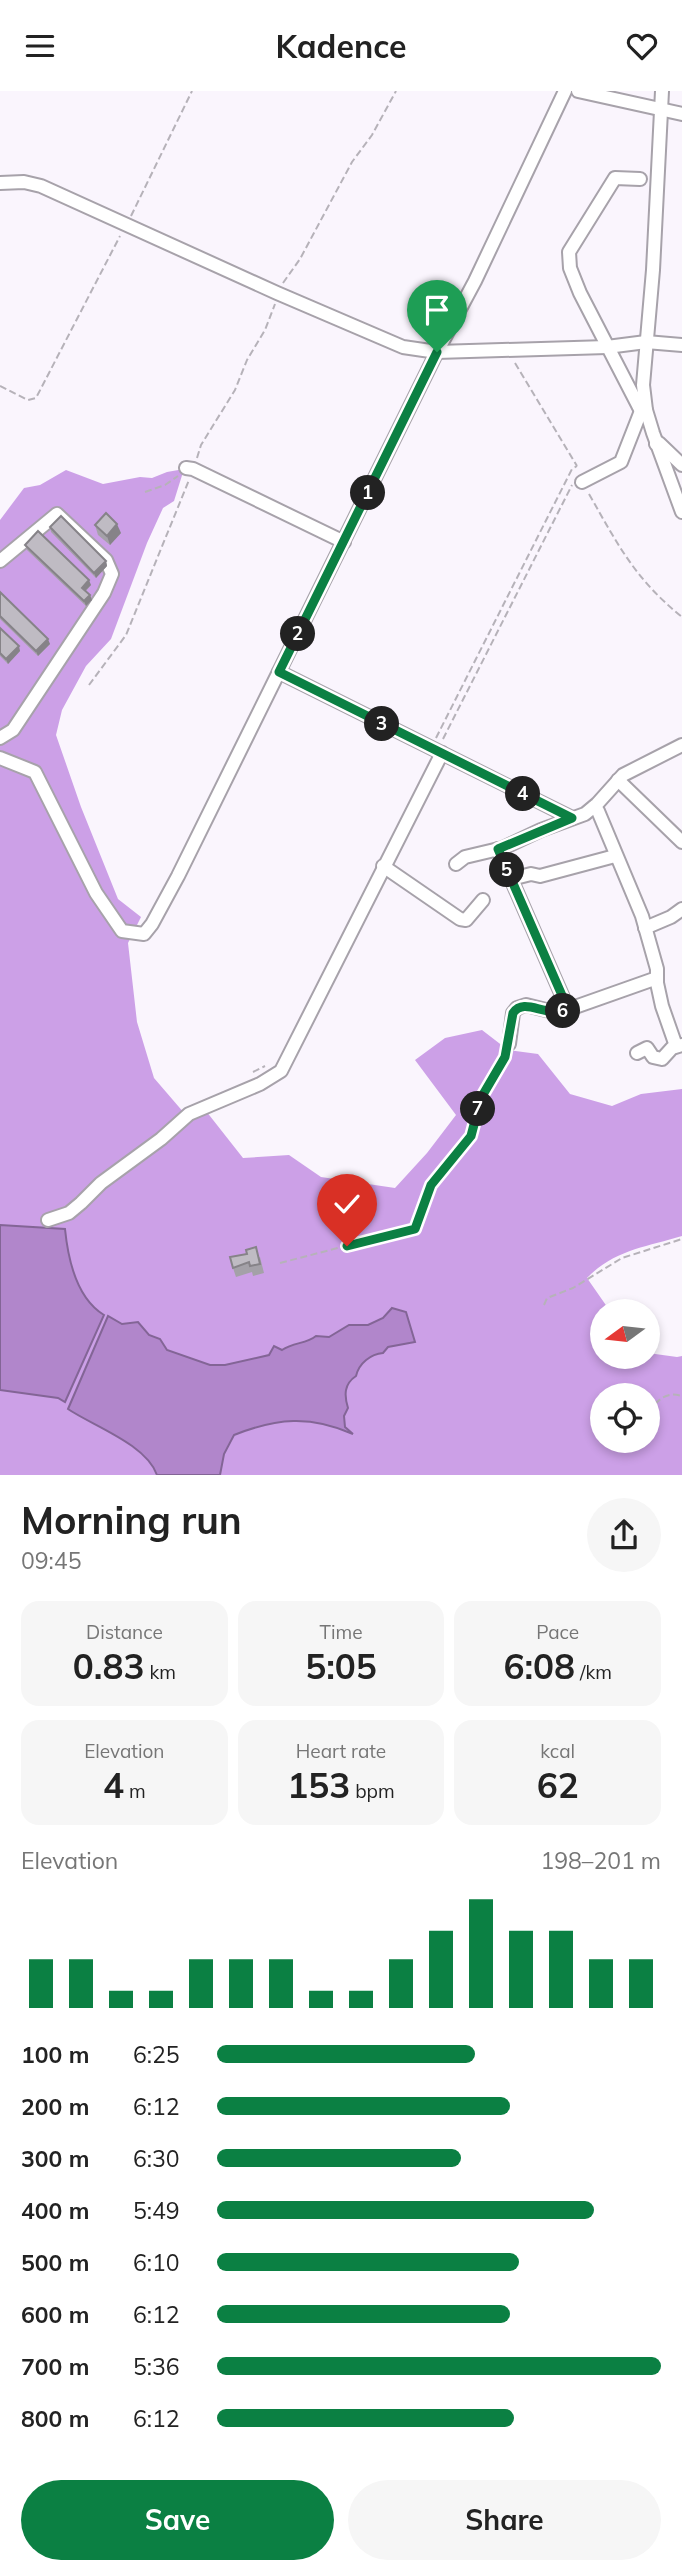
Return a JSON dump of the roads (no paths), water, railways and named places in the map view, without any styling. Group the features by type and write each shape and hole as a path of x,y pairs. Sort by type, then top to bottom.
{"street":[{"path":"0,758 35,772 102,903 121,931 144,934 178,876 437,352 475,281 565,91"},
{"path":"578,91 682,114"},
{"path":"578,481 621,462 643,411 662,91"},
{"path":"640,179 615,178 569,252 570,268 607,347 643,411 682,512"},
{"path":"0,183 24,182 41,186 403,347 437,352 607,347 646,342 682,345"},
{"path":"656,443 682,465"},
{"path":"189,468 344,542"},
{"path":"0,561 57,515 106,560 112,574 104,593 13,730 0,738"},
{"path":"279,672 572,818"},
{"path":"456,864 465,857 498,849 585,814 623,775 682,745"},
{"path":"48,1220 69,1213 101,1183 161,1139 189,1114 260,1084 281,1071 437,751"},
{"path":"618,780 682,842"},
{"path":"594,807 598,811 645,928 662,1006 679,1046 671,1048 662,1059 653,1057 647,1048 637,1053"},
{"path":"498,849 568,1009"},
{"path":"512,879 531,874 540,876 615,856"},
{"path":"383,866 460,919 466,920 483,900"},
{"path":"645,928 682,909"},
{"path":"509,1044 513,1013 517,1008 526,1005 558,1013 657,978"}]}
